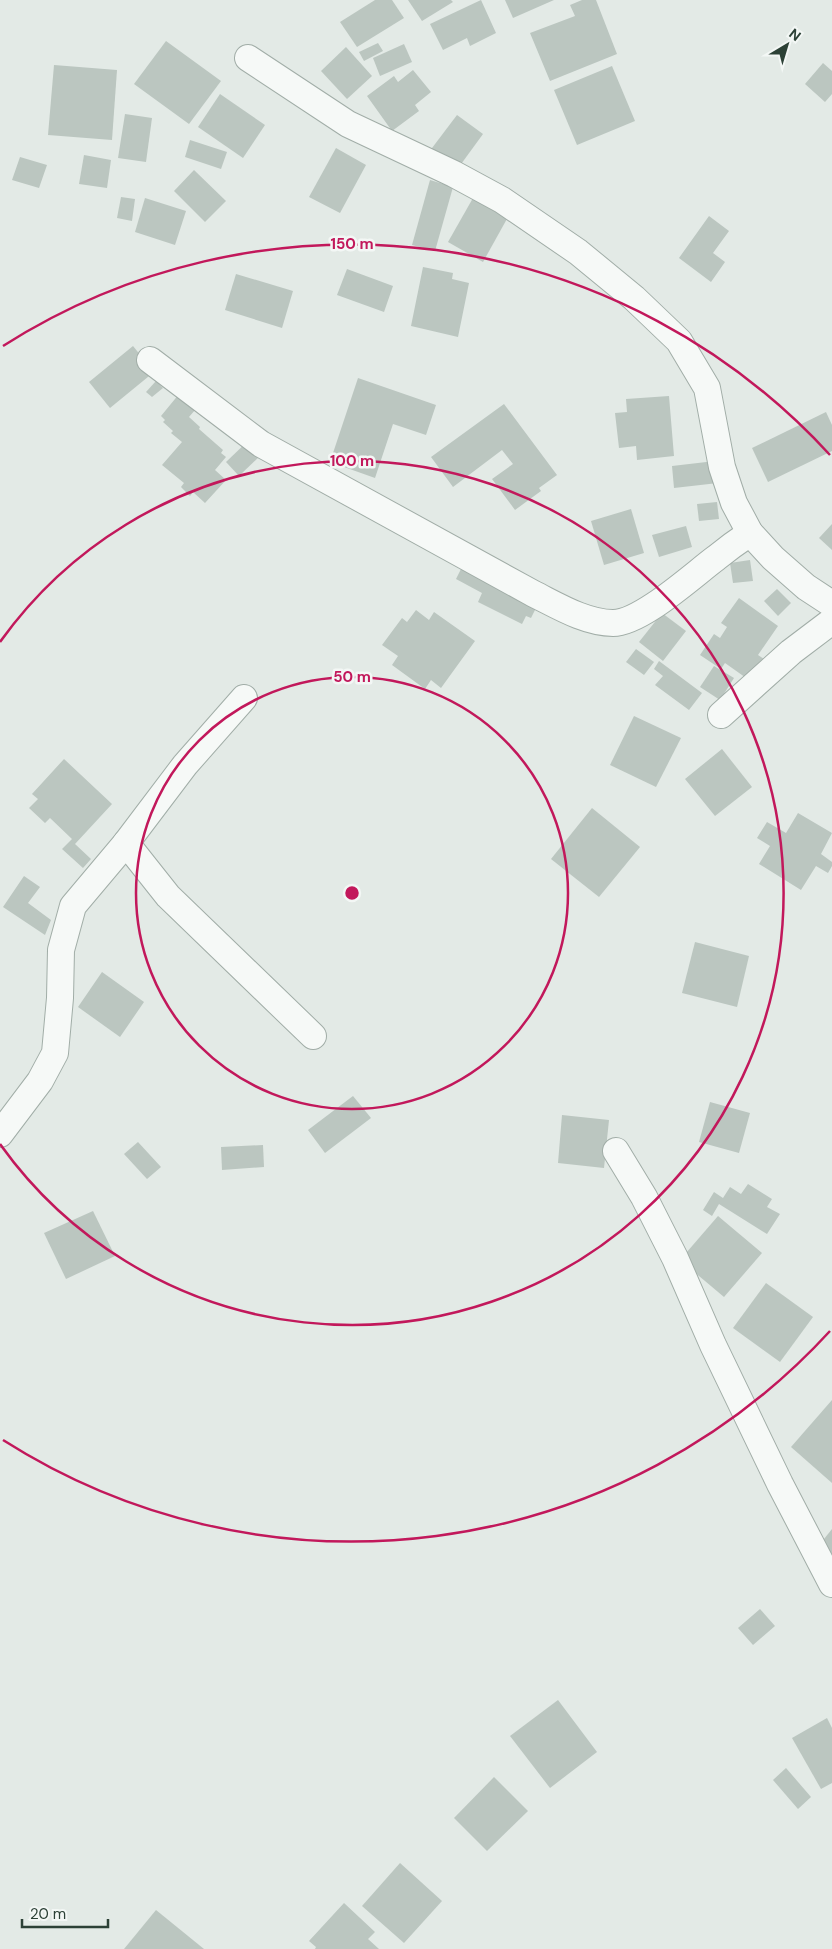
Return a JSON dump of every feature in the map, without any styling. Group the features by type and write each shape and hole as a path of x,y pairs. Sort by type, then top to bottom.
{"street":[{"path":"248,58 348,124 454,174 502,200 578,252 640,304 679,341 707,388 722,467 734,503 750,533 773,558 806,587 832,604"},
{"path":"150,360 261,444 534,594 593,620 614,623 636,616 672,592 750,533"},
{"path":"721,715 791,652 832,621"},
{"path":"0,1134 40,1081 55,1052 61,950 73,906 126,843 185,765 244,698"},
{"path":"126,843 168,896 312,1036"},
{"path":"616,1150 644,1197 675,1258 712,1345 780,1484 832,1584"}],"building":[{"path":"375,0 392,0 404,18 357,47 340,22"},
{"path":"408,0 451,0 453,2 422,21"},
{"path":"481,0 496,33 470,46 467,38 443,50 430,24"},
{"path":"505,0 554,0 513,18"},
{"path":"582,0 596,0 617,54 550,81 530,33 575,16 570,5"},
{"path":"166,41 221,81 189,124 134,84"},
{"path":"378,43 383,51 364,61 359,52"},
{"path":"404,44 412,62 380,76 373,58"},
{"path":"346,47 372,76 347,99 321,71"},
{"path":"823,63 832,71 832,94 825,102 805,84"},
{"path":"54,65 117,70 112,140 48,135"},
{"path":"612,66 635,121 577,145 554,90"},
{"path":"413,70 431,92 415,105 419,111 392,131 367,96 394,76 398,82"},
{"path":"220,94 265,125 243,158 198,127"},
{"path":"125,114 152,118 146,162 118,158"},
{"path":"457,115 483,134 456,171 429,152"},
{"path":"190,140 227,152 221,169 185,157"},
{"path":"336,148 366,165 340,213 309,197"},
{"path":"84,155 111,160 107,188 79,184"},
{"path":"20,157 47,165 39,188 12,180"},
{"path":"194,170 226,201 205,222 174,191"},
{"path":"430,180 453,187 435,251 412,245"},
{"path":"121,197 135,199 132,221 117,218"},
{"path":"145,198 186,211 175,245 135,232"},
{"path":"473,198 508,217 483,262 448,242"},
{"path":"709,216 729,231 713,253 725,262 711,282 679,258"},
{"path":"423,267 453,273 452,279 469,283 458,337 411,326"},
{"path":"347,269 393,286 384,312 337,295"},
{"path":"236,274 293,291 282,328 225,310"},
{"path":"133,346 154,372 110,408 89,382"},
{"path":"358,378 436,405 426,435 393,424 375,478 330,462"},
{"path":"156,381 163,388 152,397 146,392"},
{"path":"184,388 201,403 189,417 200,427 199,429 223,450 221,453 226,457 215,470 226,480 205,503 193,492 190,496 181,487 184,483 162,465 182,442 171,433 173,431 163,422 165,420 161,416"},
{"path":"669,396 674,456 637,460 636,446 619,448 615,413 627,412 626,399"},
{"path":"504,404 557,475 539,488 541,491 515,510 492,479 513,464 502,450 453,487 431,457"},
{"path":"826,412 832,425 832,451 768,482 752,448"},
{"path":"250,439 263,453 239,476 226,462"},
{"path":"715,461 718,483 674,488 672,466"},
{"path":"717,502 719,519 699,521 697,504"},
{"path":"631,509 644,553 604,565 591,521"},
{"path":"832,524 832,550 819,538"},
{"path":"686,526 692,547 659,557 652,535"},
{"path":"750,560 753,581 733,583 730,563"},
{"path":"464,563 539,602 531,618 526,616 522,624 478,602 482,593 456,579"},
{"path":"777,589 791,603 778,616 764,601"},
{"path":"739,598 778,626 758,655 764,659 749,680 725,663 721,669 700,655 714,634 720,638 727,627 721,623"},
{"path":"416,610 429,620 434,612 475,641 441,688 431,680 425,689 392,665 398,656 382,645 402,618 407,622"},
{"path":"662,613 686,631 663,661 639,642"},
{"path":"636,649 654,662 644,675 626,662"},
{"path":"659,661 702,693 689,710 655,685 663,676 654,669"},
{"path":"714,666 734,678 720,700 700,687"},
{"path":"634,716 681,738 656,787 610,765"},
{"path":"722,749 752,787 715,816 685,779"},
{"path":"64,759 112,804 75,844 91,859 83,868 62,849 72,839 50,818 45,823 29,808 38,799 32,794"},
{"path":"592,808 640,847 599,897 551,859"},
{"path":"798,813 832,833 821,854 832,862 832,866 828,873 816,866 801,890 759,864 770,846 757,838 767,822 786,833"},
{"path":"24,876 40,887 28,903 51,920 45,935 3,907"},
{"path":"695,942 749,956 737,1007 682,993"},
{"path":"102,972 144,1002 120,1037 78,1007"},
{"path":"353,1096 371,1118 325,1153 308,1130"},
{"path":"710,1102 750,1113 739,1153 699,1142"},
{"path":"562,1115 609,1120 604,1168 558,1163"},
{"path":"138,1142 161,1167 147,1179 124,1154"},
{"path":"263,1145 264,1167 222,1170 221,1147"},
{"path":"748,1184 772,1199 767,1207 780,1214 767,1234 719,1204 712,1216 703,1210 714,1192 723,1198 730,1187 741,1194"},
{"path":"93,1211 115,1256 66,1279 44,1233"},
{"path":"718,1216 762,1253 724,1297 680,1260"},
{"path":"766,1283 813,1317 780,1362 733,1328"},
{"path":"832,1400 832,1483 791,1447"},
{"path":"832,1529 832,1554 820,1544"},
{"path":"760,1609 775,1626 753,1645 738,1628"},
{"path":"558,1700 597,1752 550,1788 510,1736"},
{"path":"827,1718 832,1728 832,1783 821,1789 792,1738"},
{"path":"786,1768 811,1797 798,1809 773,1780"},
{"path":"494,1777 528,1811 487,1851 454,1818"},
{"path":"400,1863 442,1901 404,1943 362,1906"},
{"path":"344,1903 375,1932 368,1939 379,1949 315,1949 316,1947 309,1941"},
{"path":"156,1910 204,1949 124,1949"}]}
